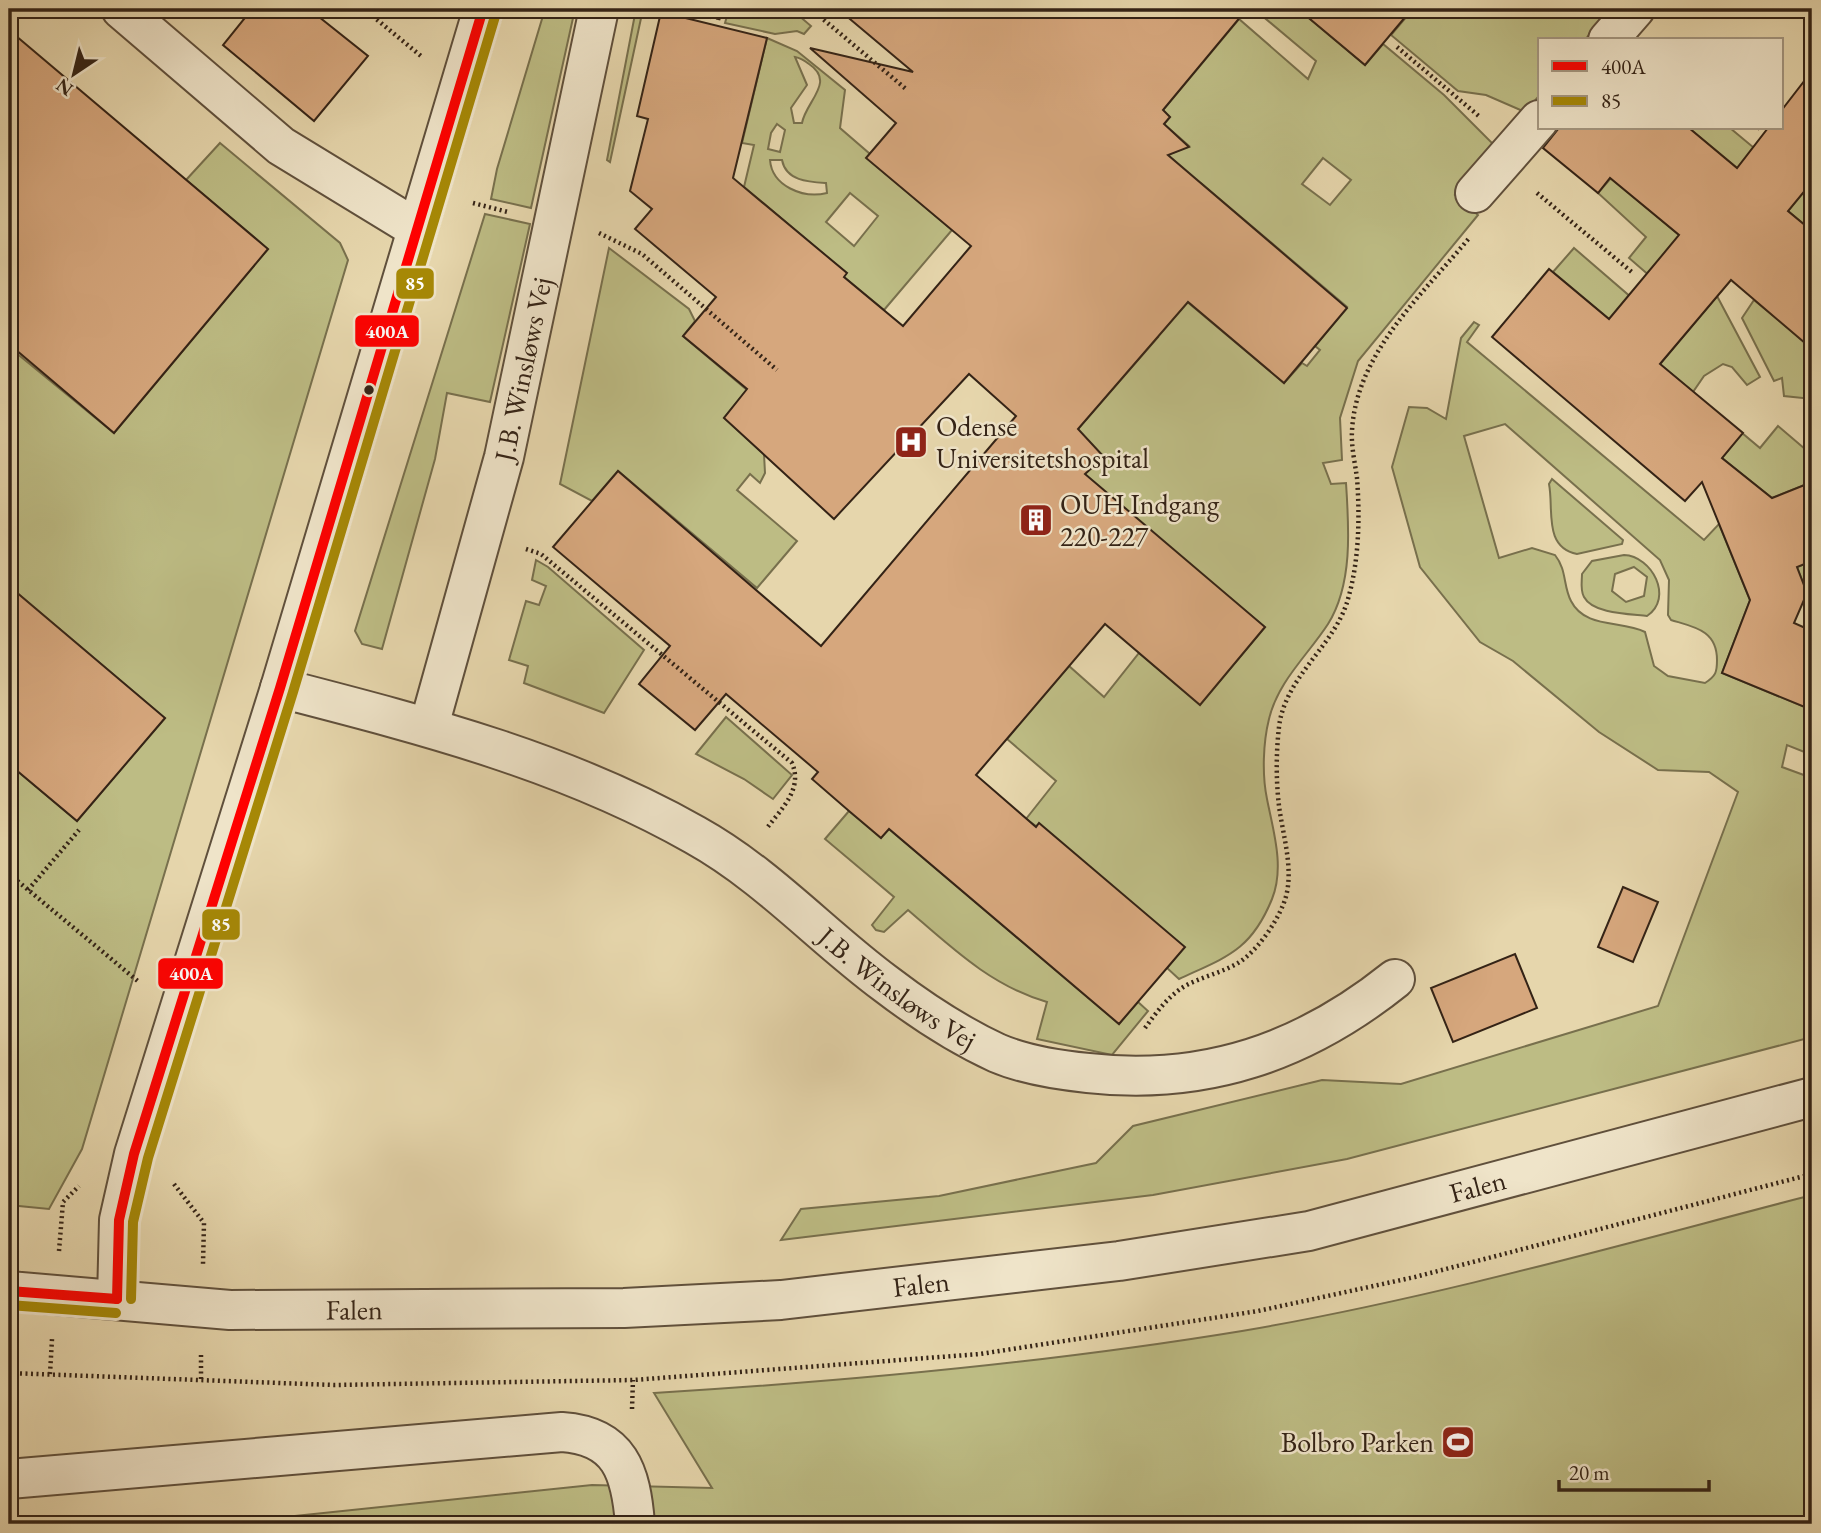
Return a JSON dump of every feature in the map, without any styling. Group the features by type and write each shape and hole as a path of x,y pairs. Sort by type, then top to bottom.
{"street":[{"path":"121,9 281,146 417,229"},
{"path":"117,1299 119,1220 139,1138 280,688 483,9"},
{"name":"J.B. Winsløws Vej","path":"429,726 504,457 599,9"},
{"path":"1610,38 1635,9"},
{"path":"1475,193 1519,143"},
{"name":"J.B. Winsløws Vej","path":"280,688 429,726 502,748 596,785 695,834 742,863 884,983 929,1015 999,1054 1054,1069 1152,1077 1235,1064 1305,1039 1365,1003 1395,979"},
{"name":"Falen","path":"9,1291 202,1308 283,1311 625,1308 781,1300 1119,1261 1310,1231 1812,1097"},
{"path":"9,1479 548,1433 586,1434 605,1443 615,1455 632,1493 635,1524"}],"path":[{"path":"364,9 460,87"},
{"path":"718,20 721,9"},
{"path":"811,9 906,89"},
{"path":"1397,47 1519,143 1633,273"},
{"path":"428,191 606,234 642,254 777,370"},
{"path":"1107,1075 1165,1003 1183,987 1237,963 1249,954 1284,902 1288,851 1277,783 1279,721 1295,682 1342,617 1348,600 1357,550 1357,480 1351,432 1358,389 1366,370 1384,342 1484,221 1475,193"},
{"path":"483,534 541,554 792,763 798,776 795,789 742,863"},
{"path":"27,890 79,830"},
{"path":"9,874 178,1014"},
{"path":"139,1138 204,1223 201,1379"},
{"path":"632,1409 633,1380"}],"shaded area":[{"path":"545,9 575,9 531,208 491,199 497,169"},
{"path":"636,9 643,9 610,162 607,160"},
{"path":"671,9 714,9 710,18"},
{"path":"729,9 791,9 811,26 804,34 797,31 775,34 725,23"},
{"path":"1254,9 1298,9 1365,65 1383,44 1444,95 1496,147 1455,195 1478,215 1358,361 1340,418 1342,460 1323,463 1331,484 1346,483 1348,555 1336,608 1328,624 1279,692 1267,728 1264,780 1278,861 1272,899 1264,916 1246,941 1224,958 1179,979 1167,968 1184,947 1039,824 1036,826 1026,819 1056,781 1007,739 1069,666 1104,697 1139,653 1200,704 1265,627 1083,475 1102,459 1081,443 1078,429 1158,337 1120,305 1117,243 1284,383 1302,363 1307,366 1320,350 1315,346 1347,307 1202,184 1163,157 1189,146 1164,124 1170,117 1163,110 1239,19 1308,79 1316,61","holes":["1323,158 1351,180 1330,205 1302,184"]},
{"path":"1413,9 1610,9 1587,38 1538,38 1538,97 1525,112 1486,95 1458,91 1391,35"},
{"path":"767,38 797,51 845,90 840,128 870,154 867,158 952,230 884,310 844,277 846,273 744,187 754,145 742,143","holes":["795,57 817,71 820,85 802,123 794,123 791,108 807,85","777,124 785,130 780,152 768,149 771,133","770,160 782,160 784,167 793,176 806,181 826,183 827,193 799,192 783,183 772,169","850,193 878,216 854,246 826,222"]},
{"path":"1691,130 1732,130 1765,157 1748,177"},
{"path":"220,143 340,243 348,260 82,1149 49,1209 9,1205 9,764 77,821 165,718 9,586 9,347 114,433 268,249 186,180"},
{"path":"1611,178 1691,245 1658,283 1629,258 1646,237 1598,193"},
{"path":"1812,182 1812,231 1788,211"},
{"path":"485,214 530,224 490,402 447,393 435,459 382,649 362,644 355,631"},
{"path":"609,248 689,309 695,321 683,336 747,390 724,418 764,454 765,473 760,483 750,474 737,490 797,541 757,588 618,471 592,501 560,484"},
{"path":"1574,248 1640,305 1621,329 1553,272"},
{"path":"1717,296 1760,377 1747,385 1732,367 1723,364 1704,376 1693,392 1660,364"},
{"path":"1754,300 1812,348 1805,357 1812,364 1812,399 1784,396 1782,378 1774,381 1742,318"},
{"path":"1474,322 1479,325 1467,342 1704,540 1719,524 1750,600 1722,673 1812,710 1812,755 1787,745 1782,767 1812,778 1812,1037 1347,1159 1153,1195 781,1240 801,1209 939,1196 1096,1163 1133,1126 1322,1080 1401,1084 1658,1006 1738,792 1709,772 1658,770 1599,732 1513,661 1480,642 1420,567 1392,467 1409,407 1427,408 1446,419 1461,338","holes":["1505,424 1660,560 1669,580 1668,615 1671,620 1703,631 1709,636 1716,650 1716,671 1705,683 1668,676 1654,666 1645,632 1595,620 1577,610 1571,601 1555,555 1532,548 1499,558 1464,436"]},
{"path":"1778,426 1812,455 1812,482 1772,498 1722,458 1742,433 1760,448"},
{"path":"1552,479 1623,540 1622,544 1577,554 1559,544 1552,526 1549,484"},
{"path":"1624,555 1643,562 1651,570 1659,589 1655,608 1647,616 1603,610 1589,603 1582,591 1582,574 1592,561","holes":["1634,567 1647,577 1644,596 1626,602 1612,591 1615,574"]},
{"path":"536,560 548,567 644,650 604,713 524,683 528,666 509,660 526,601 539,605 546,586 532,580"},
{"path":"1812,561 1812,593 1807,593 1797,567"},
{"path":"726,717 792,775 773,799 744,779 696,754"},
{"path":"849,811 881,837 889,829 1119,1024 1138,1002 1148,1011 1112,1055 1037,1039 1047,1002 990,976 908,910 884,932 876,930 872,925 894,897 825,839"},
{"path":"1812,1195 1812,1524 218,1524 592,1485 712,1488 654,1393 949,1370 1242,1331 1386,1303"}],"building":[{"path":"252,9 309,9 368,56 314,121 223,45"},
{"name":"OUH Indgang 220-227","path":"838,9 1247,9 1163,110 1170,117 1164,124 1189,147 1168,155 1347,308 1284,383 1188,302 1078,429 1104,457 1085,474 1265,627 1200,705 1105,624 976,775 1036,827 1039,823 1185,947 1119,1024 889,829 881,838 812,779 818,772 726,694 695,730 639,684 670,646 553,547 618,471 821,646 1016,416 969,374 834,519 724,418 747,389 683,336 716,297 635,229 652,209 630,191 648,119 637,116 661,12 767,38 733,178 847,273 844,277 903,326 971,246 866,158 896,123 810,48 913,72"},
{"path":"1298,9 1412,9 1365,65"},
{"path":"9,30 268,249 114,433 9,344"},
{"path":"1812,71 1812,182 1788,211 1812,231 1812,349 1731,280 1660,364 1743,433 1722,458 1772,498 1812,482 1812,561 1797,567 1807,593 1794,623 1812,631 1812,710 1722,673 1750,600 1702,482 1685,501 1492,337 1549,269 1609,319 1679,235 1610,178 1598,193 1543,148 1557,130 1691,130 1737,168 1766,130 1783,130 1783,108"},
{"path":"9,586 165,718 77,821 9,764"},
{"path":"1623,887 1658,902 1633,962 1598,947"},
{"path":"1515,954 1537,1008 1453,1042 1431,988"}],"transit line":[{"name":"400A","path":"117,1299 119,1220 134,1154 280,688 483,9"},
{"name":"85","path":"131,1299 133,1222 148,1158 293,692 496,13"},
{"name":"400A","path":"9,1291 117,1299"},
{"name":"85","path":"9,1305 116,1313"}],"place":[{"name":"Odense Universitetshospital","path":"911,442"},
{"name":"OUH Indgang 220-227","path":"1036,520"},
{"name":"Bolbro Parken","path":"1458,1442"}]}
